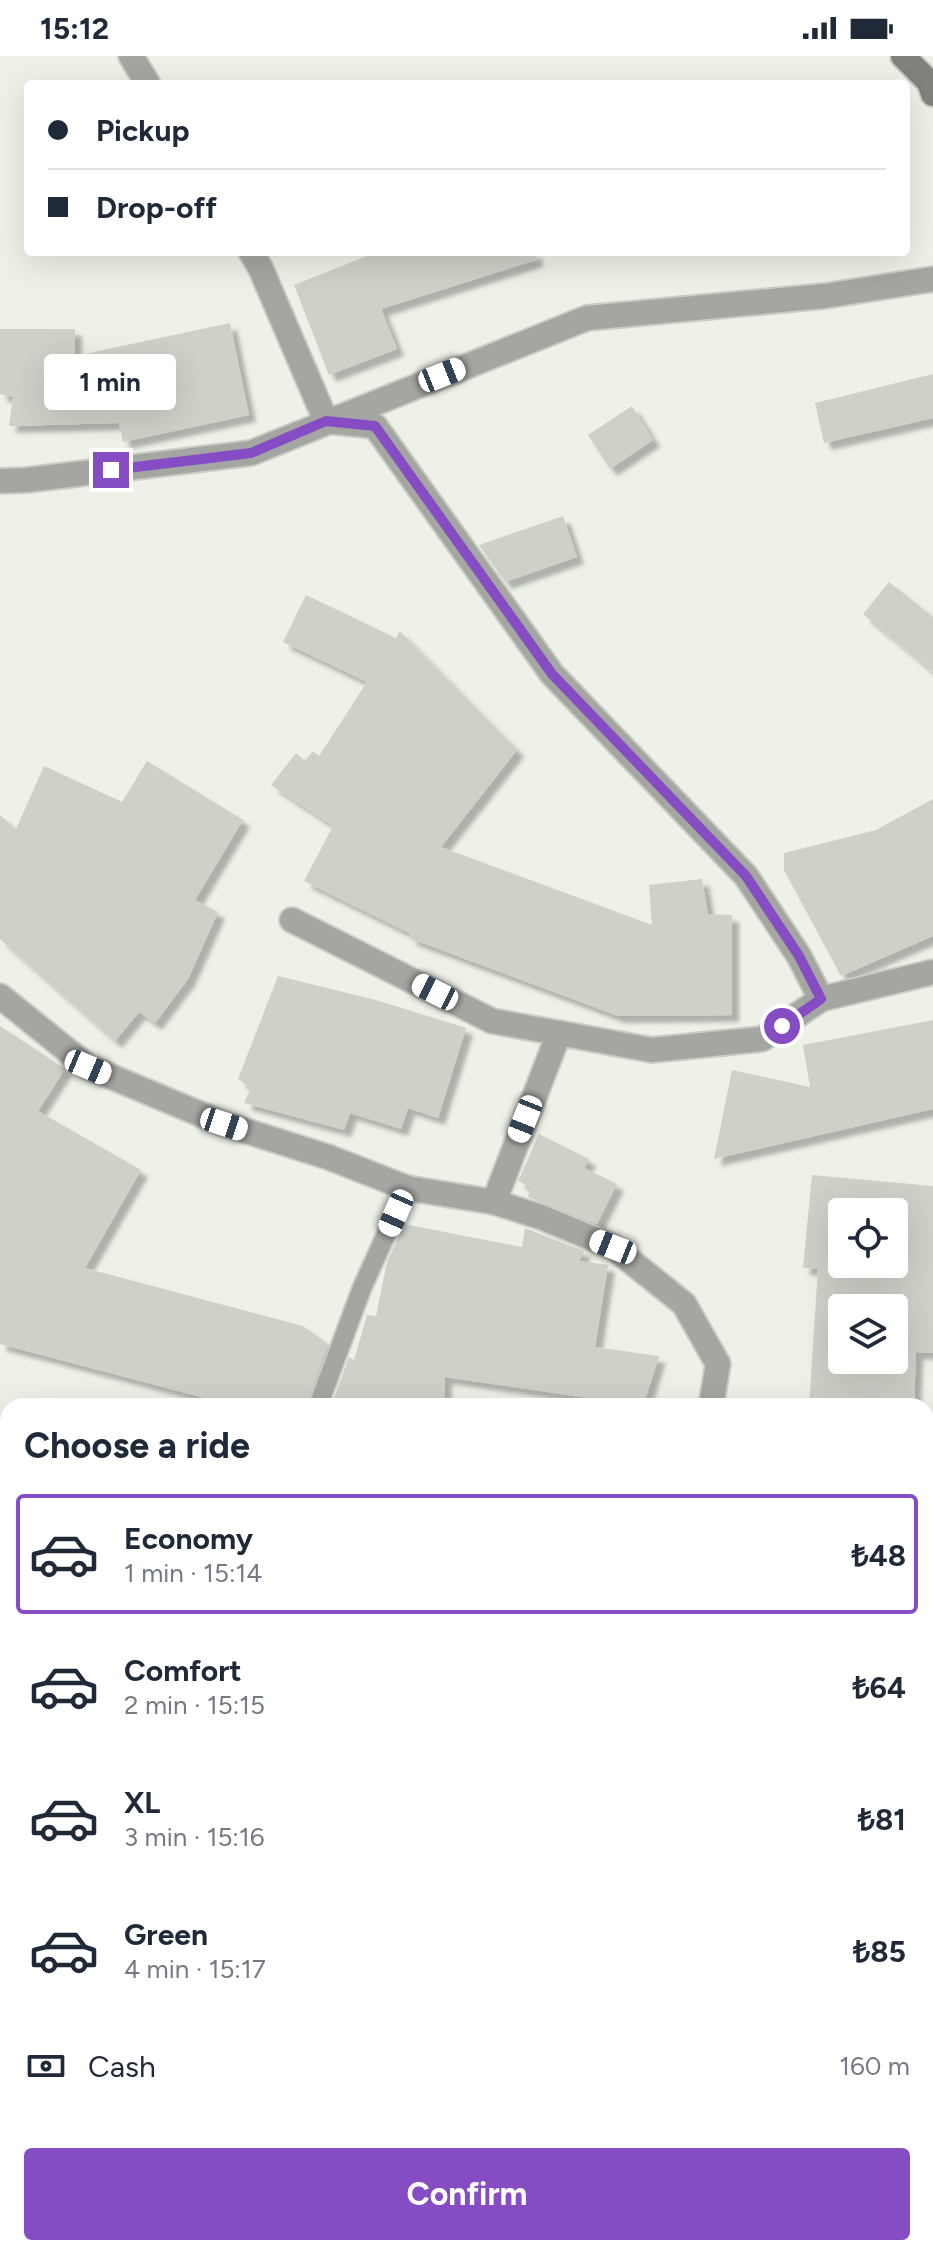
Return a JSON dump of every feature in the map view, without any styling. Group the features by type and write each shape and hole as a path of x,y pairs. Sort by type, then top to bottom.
{"street":[{"path":"131,56 146,80"},
{"path":"903,56 929,82 933,94"},
{"path":"253,256 326,421"},
{"path":"0,481 251,453 587,318 825,296 933,279"},
{"path":"326,421 375,426 552,674 746,876 799,956 821,999"},
{"path":"292,920 492,1021 652,1050 762,1039 821,999 933,972"},
{"path":"0,996 88,1067 224,1124 328,1157 407,1188 494,1202 541,1217 613,1247 684,1304 718,1364 712,1398"},
{"path":"494,1202 559,1033"}],"lane":[{"path":"321,1398 362,1288 407,1188"}],"building":[{"path":"367,256 536,256 536,260 381,309 397,349 329,375 294,285"},
{"path":"230,323 249,415 123,442 119,423 9,426 13,397 0,394 0,329 75,329 75,356"},
{"path":"933,374 933,418 824,443 815,403"},
{"path":"632,406 653,440 610,469 588,435"},
{"path":"563,516 577,557 505,582 479,545"},
{"path":"889,582 933,617 933,672 863,614"},
{"path":"306,595 396,638 400,631 517,750 441,847 652,925 649,885 702,879 708,914 732,915 732,1015 618,1016 409,938 411,934 304,881 333,826 271,785 296,753 305,761 313,751 319,756 367,682 283,642"},
{"path":"147,761 243,820 195,900 218,912 188,979 155,1023 139,1012 115,1041 0,939 0,815 16,829 44,766 122,802"},
{"path":"933,799 933,936 841,976 784,870 784,853 876,830"},
{"path":"278,976 376,1000 466,1028 438,1118 408,1108 401,1129 350,1113 344,1130 244,1103 251,1088 238,1079"},
{"path":"933,1020 933,1109 714,1159 732,1070 810,1087 803,1045"},
{"path":"0,1026 65,1069 38,1111 141,1170 85,1268 303,1326 328,1344 309,1398 205,1398 0,1344"},
{"path":"539,1134 589,1159 584,1168 617,1184 597,1224 528,1197 530,1187 518,1181"},
{"path":"812,1175 933,1186 933,1353 916,1352 914,1398 810,1398 818,1269 803,1268"},
{"path":"404,1224 522,1247 525,1228 584,1251 579,1261 608,1265 595,1347 659,1356 646,1398 588,1398 445,1377 444,1398 334,1398 349,1357 354,1360 367,1315 376,1316 387,1262"}],"route":[{"path":"111,470 251,453 326,421 375,426 552,674 746,876 799,956 821,999 782,1026"}]}
